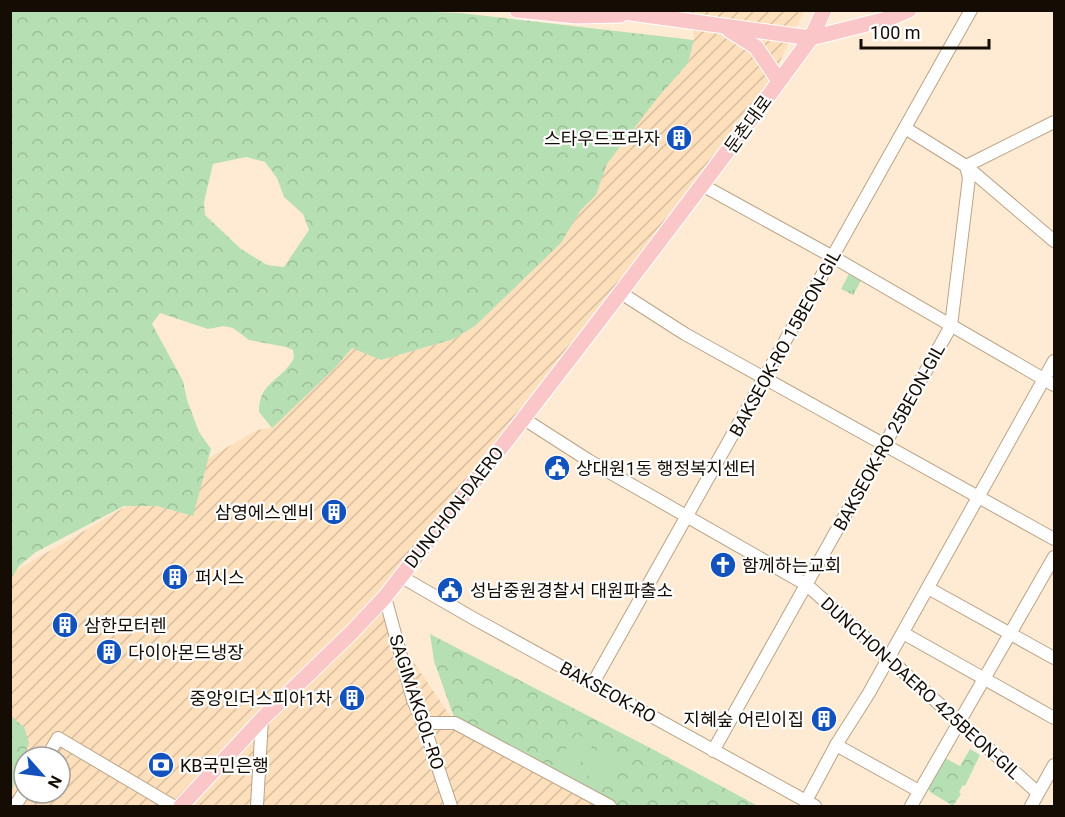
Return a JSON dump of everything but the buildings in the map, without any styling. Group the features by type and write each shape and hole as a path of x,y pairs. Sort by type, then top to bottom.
{"main road":[{"path":"517,10 576,16 644,15"},
{"path":"609,10 811,38 898,12"},
{"path":"724,26 756,46 779,81 811,38 824,10"},
{"name":"둔촌대로","path":"702,185 779,81"},
{"name":"DUNCHON-DAERO","path":"181,807 262,719 352,632 384,597 524,419 702,185"}],"street":[{"name":"BAKSEOK-RO 15BEON-GIL","path":"593,683 971,10"},
{"path":"966,166 1054,122"},
{"path":"905,128 966,166 1054,241"},
{"name":"BAKSEOK-RO 25BEON-GIL","path":"713,751 951,326 969,178 966,166"},
{"path":"702,185 833,257 1050,382"},
{"path":"621,293 685,334 1054,539"},
{"path":"810,804 836,745 889,658 979,496 1050,382 1054,362"},
{"name":"DUNCHON-DAERO 425BEON-GIL","path":"524,419 588,460 807,585 1038,793"},
{"path":"910,807 1054,557"},
{"name":"BAKSEOK-RO","path":"400,576 810,804"},
{"path":"928,588 1054,658"},
{"name":"SAGIMAKGOL-RO","path":"384,597 413,700 451,807"},
{"path":"903,633 1054,717"},
{"path":"258,807 262,719"},
{"path":"423,723 455,723 610,807"},
{"path":"54,745 58,738 70,745"},
{"path":"836,745 919,791"},
{"path":"72,746 173,807"},
{"path":"1031,807 1054,765"}],"shaded area":[{"path":"654,11 804,11 774,74 377,608 455,723 610,806 11,806 10,574 257,430 272,428 353,347 381,360 454,339 475,326 561,243 581,210 596,195 607,164 655,101 688,63 694,40 691,13"}],"green space":[{"path":"370,10 461,13 694,40 688,63 655,101 607,164 596,195 581,210 561,243 475,326 454,339 381,360 352,348 334,369 272,428 259,412 260,402 267,388 289,366 294,358 293,350 249,340 233,328 224,326 208,329 160,313 152,324 183,381 187,400 199,432 211,449 193,516 157,506 124,506 36,552 19,566 11,579 11,11","holes":["246,157 265,162 277,178 284,197 303,214 309,230 284,267 267,265 241,249 205,215 204,202 213,164"]},
{"path":"850,272 862,279 853,295 841,289"},
{"path":"430,634 758,806 612,806 454,717 434,661"},
{"path":"11,716 24,727 29,743 28,745 12,745 11,793"},
{"path":"577,733 593,745 576,769 560,757"},
{"path":"597,749 618,760 606,784 585,774"},
{"path":"970,749 980,755 953,806 930,792 928,787 945,758 960,766"}],"place":[{"name":"스타우드프라자","path":"679,138"},
{"name":"상대원1동 행정복지센터","path":"557,468"},
{"name":"삼영에스엔비","path":"334,512"},
{"name":"함께하는교회","path":"723,565"},
{"name":"퍼시스","path":"175,577"},
{"name":"성남중원경찰서 대원파출소","path":"450,590"},
{"name":"삼한모터렌","path":"65,625"},
{"name":"다이아몬드냉장","path":"109,652"},
{"name":"중앙인더스피아1차","path":"352,698"},
{"name":"지혜숲 어린이집","path":"824,719"},
{"name":"KB국민은행","path":"161,765"}]}
